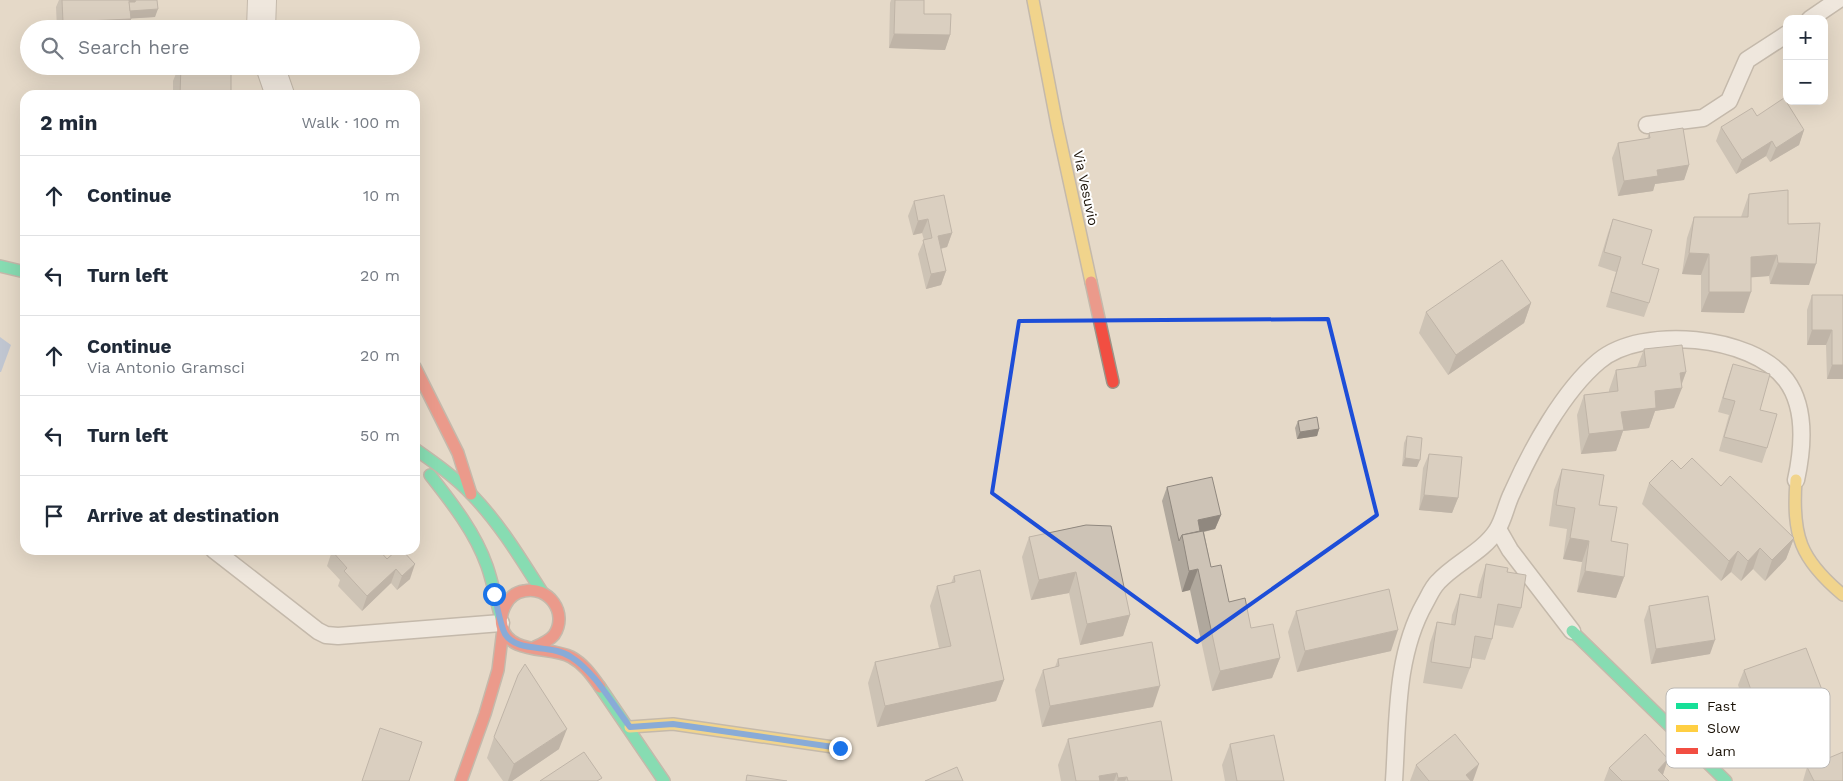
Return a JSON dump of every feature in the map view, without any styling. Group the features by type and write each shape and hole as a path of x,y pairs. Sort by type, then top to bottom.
{"street":[{"path":"261,20 262,0"},
{"name":"Via Vesuvio","path":"1033,0 1056,125 1113,382"},
{"path":"273,75 278,90"},
{"path":"0,266 20,271"},
{"path":"420,376 458,453 472,496"},
{"path":"420,453 439,466 472,496 493,522 542,592 551,599 569,624"},
{"path":"420,462 457,510 474,536 487,566 502,623 513,642 523,647 560,651 586,669 630,727 664,781"},
{"path":"1796,480 1793,505 1799,542 1813,566 1843,595"},
{"path":"461,781 486,714 495,678 506,602 515,594 531,590 542,592"},
{"path":"535,647 545,644 557,631 558,609"},
{"path":"1572,631 1666,724"},
{"path":"579,647 586,669"},
{"path":"630,727 673,724 840,748"},
{"path":"1712,768 1726,781"}],"lane":[{"path":"1816,15 1838,0"},
{"path":"1647,125 1703,118 1729,101 1747,60 1783,37"},
{"path":"1394,781 1402,674 1406,647 1417,618 1436,583 1487,543 1498,529 1528,458 1566,396 1599,361 1618,348 1654,340 1686,338 1737,348 1768,362 1786,380 1798,404 1803,432 1796,480"},
{"path":"1498,529 1510,550 1572,631"},
{"path":"220,555 318,631 326,635 338,636 502,623"}],"highlighted area":[{"path":"1328,319 1377,515 1197,642 992,493 1019,321"}],"water":[{"path":"0,337 11,345 1,372 0,372"}],"building":[{"path":"62,0 129,0 131,19 63,20"},
{"path":"136,0 157,0 158,9 130,11 129,2 135,2"},
{"path":"895,0 924,0 924,14 951,14 950,35 894,34"},
{"path":"181,75 231,75 231,90 180,90"},
{"path":"1783,99 1783,105 1788,105 1804,130 1776,148 1772,141 1742,160 1721,127 1752,108 1757,116"},
{"path":"1683,128 1689,165 1657,170 1658,176 1624,181 1618,143 1650,138 1649,133"},
{"path":"1788,190 1788,224 1820,223 1816,264 1778,263 1777,255 1751,257 1751,292 1709,292 1709,254 1689,253 1694,217 1748,217 1749,194"},
{"path":"944,195 952,233 938,236 946,271 931,274 923,240 932,238 928,219 918,221 914,201"},
{"path":"1613,219 1652,230 1642,264 1659,269 1649,303 1611,292 1621,257 1604,252"},
{"path":"1502,260 1531,303 1456,355 1426,312"},
{"path":"1812,295 1843,295 1843,365 1832,365 1832,330 1812,330"},
{"path":"1682,345 1686,372 1680,373 1682,388 1655,391 1656,408 1621,412 1624,430 1589,434 1584,395 1618,391 1616,370 1646,366 1644,349"},
{"path":"1733,364 1770,374 1760,410 1777,414 1767,448 1724,437 1735,401 1723,398"},
{"path":"1317,417 1319,429 1300,432 1298,421"},
{"path":"1407,436 1422,438 1420,460 1405,458"},
{"path":"1429,454 1462,457 1458,498 1424,495"},
{"path":"1692,458 1721,486 1730,476 1794,538 1772,560 1760,548 1748,561 1738,551 1729,561 1649,483 1672,460 1681,469"},
{"path":"1562,469 1604,475 1599,505 1617,507 1611,541 1628,544 1624,577 1585,571 1589,541 1570,538 1575,508 1556,505"},
{"path":"1212,477 1221,515 1198,520 1200,531 1182,535 1179,541 1167,487"},
{"path":"1086,525 1111,526 1130,615 1087,624 1076,572 1039,580 1029,537"},
{"path":"1203,531 1211,567 1221,565 1229,602 1245,598 1251,628 1273,624 1280,658 1220,671 1198,569 1189,571 1182,535"},
{"path":"336,555 383,555 387,559 391,555 407,555 415,564 402,576 396,569 367,596 344,571 347,568"},
{"path":"1486,564 1508,568 1507,572 1526,575 1521,608 1498,604 1492,639 1475,636 1470,668 1431,662 1437,622 1455,625 1460,594 1481,598"},
{"path":"980,570 1004,680 885,706 875,662 951,646 937,586 955,582 954,576"},
{"path":"1389,589 1398,630 1305,651 1296,611"},
{"path":"1708,596 1715,640 1656,649 1649,606"},
{"path":"1152,642 1160,686 1050,706 1043,670 1059,666 1058,659"},
{"path":"1806,648 1821,688 1750,688 1744,670"},
{"path":"525,664 567,729 514,764 494,737 518,675"},
{"path":"1161,721 1172,781 1128,781 1127,777 1118,778 1117,773 1099,776 1100,781 1076,781 1068,739"},
{"path":"380,728 422,742 409,781 362,781"},
{"path":"1455,734 1479,764 1466,775 1471,781 1429,781 1416,765"},
{"path":"1645,734 1666,757 1666,761 1658,770 1669,781 1622,781 1609,768"},
{"path":"1274,735 1284,781 1237,781 1230,744"},
{"path":"584,752 602,778 597,781 540,781"},
{"path":"1843,752 1843,781 1814,781 1808,768 1830,768 1830,757"},
{"path":"957,767 963,781 925,781"},
{"path":"747,775 787,781 746,781"}],"traffic: fast":[{"path":"0,266 20,271"},
{"path":"420,453 452,476 482,506 510,542 542,592"},
{"path":"430,475 455,507 482,553 501,618"},
{"path":"1572,631 1666,723"},
{"path":"600,687 664,781"},
{"path":"1713,768 1726,781"}],"traffic: slow":[{"path":"1033,0 1057,125 1091,282"},
{"path":"1796,480 1796,517 1802,545 1808,558 1817,570 1843,595"},
{"path":"630,727 673,724 840,748"}],"traffic: jam":[{"path":"1091,282 1113,382"},
{"path":"420,377 458,453 471,494"},
{"path":"535,647 548,641 554,635 558,627 559,618 554,602 548,596 533,590 521,592 509,599 501,617 501,623 506,635 512,642 521,646 571,657 584,667 600,687"},
{"path":"461,781 485,714 498,670 503,629"}],"route":[{"path":"494,594 503,629 513,642 523,647 548,648 560,651 572,658 586,669 630,727 673,724 840,748"}]}
